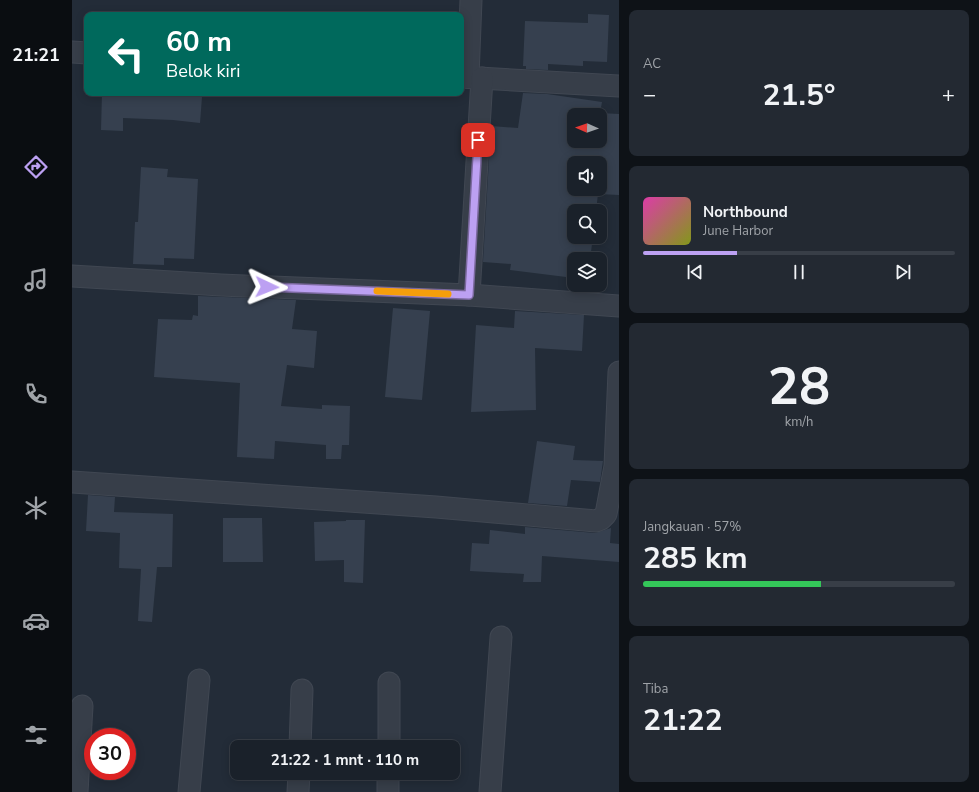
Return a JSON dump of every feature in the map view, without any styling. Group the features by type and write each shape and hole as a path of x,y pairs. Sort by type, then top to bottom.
{"street":[{"path":"469,295 471,0"},
{"path":"72,52 84,53"},
{"path":"470,78 619,86"},
{"path":"72,276 221,285 469,295 619,306"},
{"path":"72,482 436,507 596,520 601,519 606,514 615,466 619,372"},
{"path":"490,792 501,637"},
{"path":"189,792 199,680"},
{"path":"389,683 389,740"},
{"path":"300,740 302,690"},
{"path":"77,792 82,706"},
{"path":"298,792 299,780"},
{"path":"388,780 388,792"}],"building":[{"path":"588,14 609,15 607,62 583,61 583,66 548,64 548,70 526,69 526,66 523,66 525,21 588,23"},
{"path":"523,93 547,94 602,102 601,108 567,108 567,148 607,148 607,113 619,114 619,195 607,194 607,156 567,156 567,196 598,196 597,204 567,204 567,244 592,244 591,252 567,252 567,277 510,270 511,264 483,262 491,126 518,128"},
{"path":"102,96 202,97 200,123 173,120 123,118 123,131 101,130"},
{"path":"141,167 168,169 167,177 198,179 194,259 164,258 164,265 133,264 135,222 138,222"},
{"path":"198,296 296,300 292,329 317,331 314,368 287,365 281,406 322,409 322,405 350,406 349,445 342,445 341,459 326,459 326,445 275,441 274,459 237,457 240,383 154,377 158,319 192,320 193,315 198,316"},
{"path":"393,308 430,311 422,400 385,397"},
{"path":"515,311 584,315 582,351 535,348 536,410 471,412 476,325 514,328"},
{"path":"537,441 575,446 573,460 603,461 600,482 571,480 567,506 528,503"},
{"path":"88,495 115,497 114,512 173,514 172,567 157,567 152,622 138,621 141,569 119,568 120,533 86,531"},
{"path":"223,518 262,518 263,562 223,562"},
{"path":"365,520 363,583 344,582 344,560 315,561 314,522"},
{"path":"525,527 595,533 611,528 610,543 619,544 619,562 542,556 541,582 523,582 524,574 470,571 472,543 489,544 490,530 525,534"}],"slow traffic":[{"path":"377,291 448,294"}],"route":[{"path":"267,287 469,295 478,140"}]}
